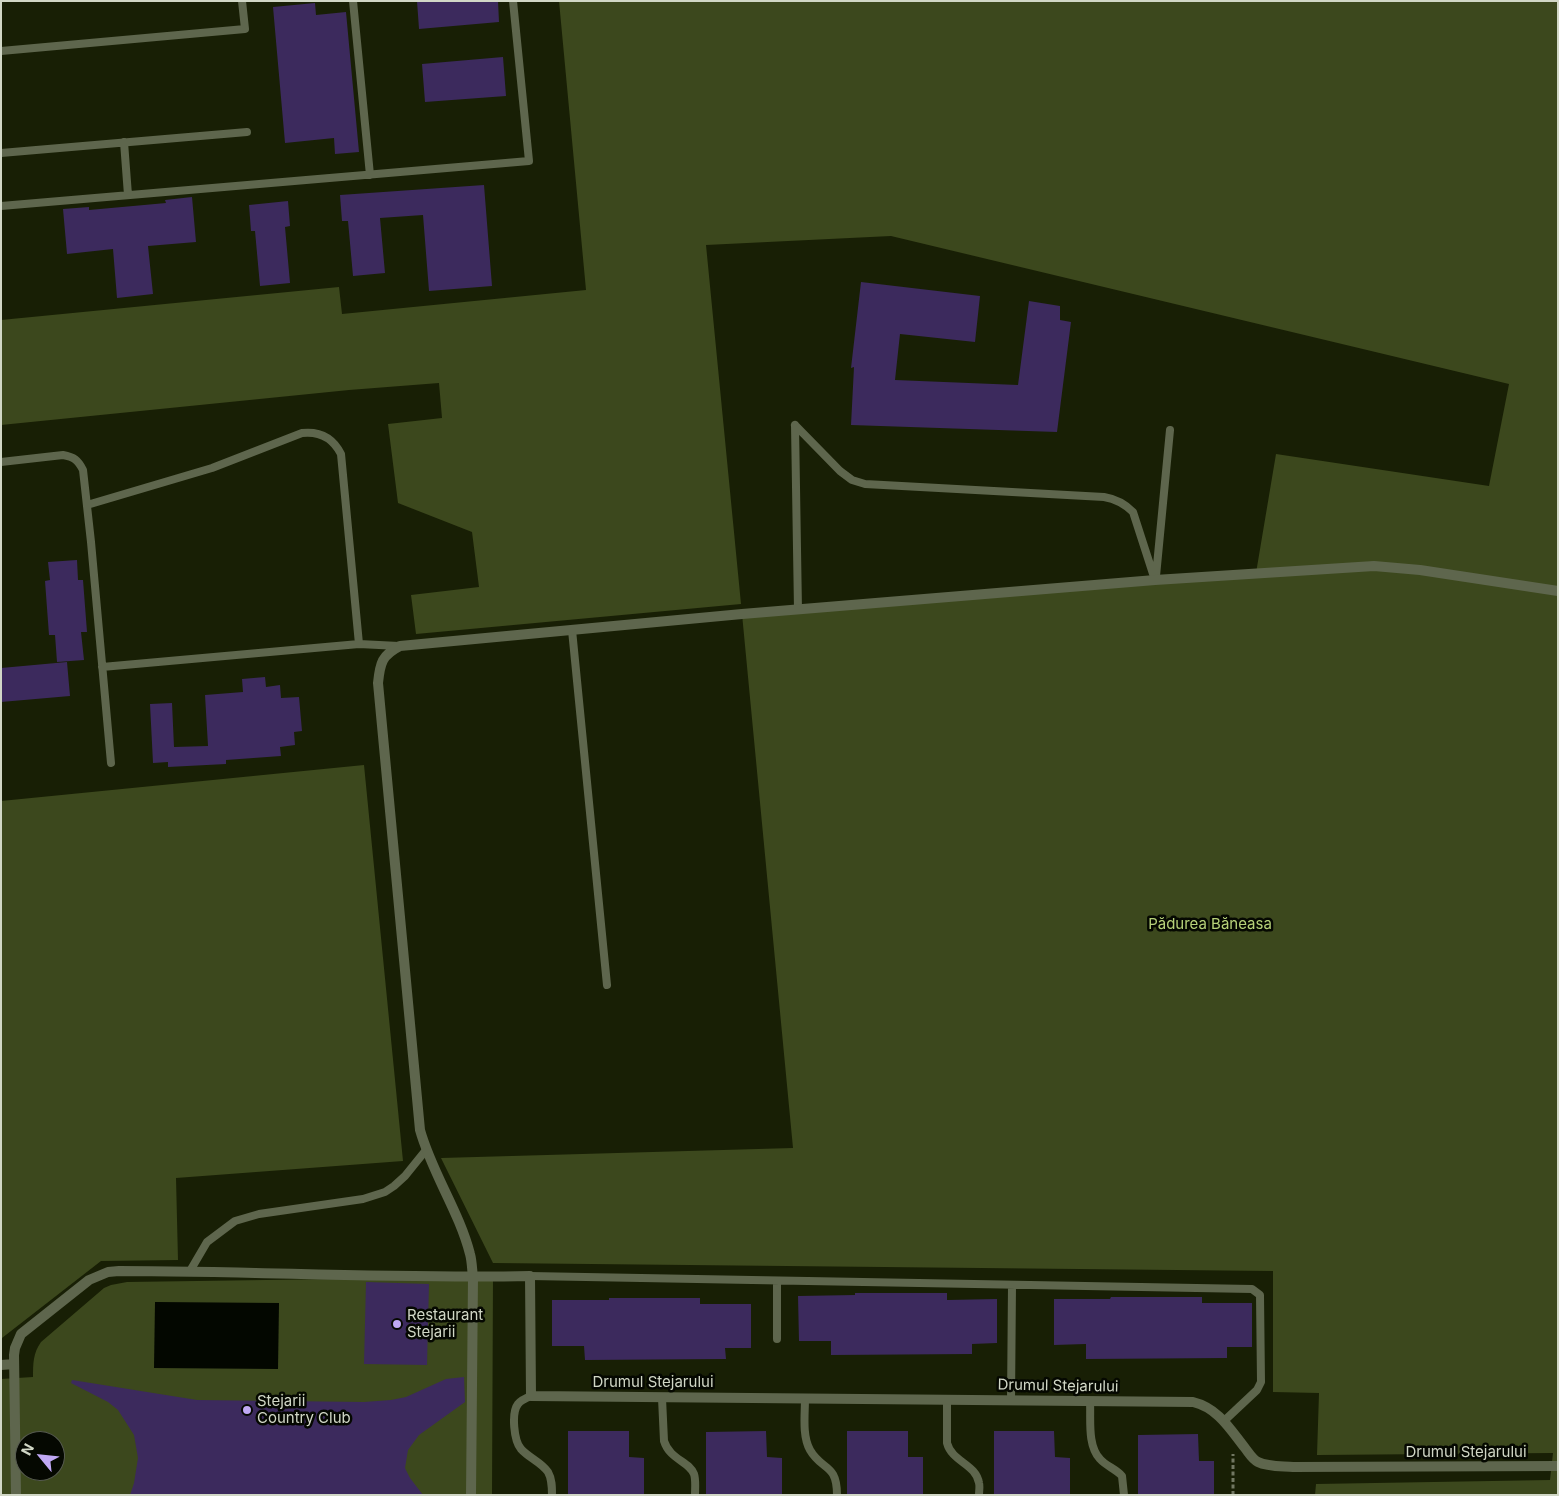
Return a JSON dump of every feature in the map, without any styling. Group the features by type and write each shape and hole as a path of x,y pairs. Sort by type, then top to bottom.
{"street":[{"path":"471,1495 473,1277 471,1256 426,1150 420,1120 378,683 379,672 389,652 400,646 798,610 1155,580 1374,566 1420,570 1558,591"},
{"path":"16,1495 15,1348 21,1334 89,1280 108,1272 190,1271 473,1277 530,1276 531,1396"},
{"path":"1,1364 14,1364"},
{"name":"Drumul Stejarului","path":"531,1396 1194,1402 1210,1408 1224,1421 1255,1460 1266,1465 1293,1467 1558,1466"}],"lane":[{"path":"1,51 244,29 242,1"},
{"path":"353,1 370,175"},
{"path":"1,206 529,162 513,1"},
{"path":"1,153 247,132"},
{"path":"124,142 128,195"},
{"path":"798,610 795,425 840,470 852,480 865,484 1115,499 1125,504 1133,512 1155,580"},
{"path":"1155,580 1170,430"},
{"path":"87,505 212,468 302,433 315,432 329,438 341,454 359,644"},
{"path":"1,462 63,455 78,461 82,470 87,505 111,763"},
{"path":"572,630 607,985"},
{"path":"102,668 359,644 400,646"},
{"path":"190,1271 207,1242 236,1221 259,1214 363,1199 385,1192 405,1176 426,1150"},
{"path":"530,1276 1252,1289 1260,1295 1261,1382 1257,1390 1224,1421"},
{"path":"777,1280 777,1339"},
{"path":"1011,1401 1012,1285"},
{"path":"531,1396 518,1404 514,1411 516,1436 522,1450 547,1471 552,1482 552,1495"},
{"path":"662,1398 666,1448 692,1471 695,1476 694,1495"},
{"path":"805,1399 805,1435 810,1450 834,1474 837,1483 837,1495"},
{"path":"947,1400 948,1448 952,1454 977,1476 980,1482 980,1495"},
{"path":"1090,1401 1094,1450 1102,1461 1122,1476 1124,1495"}],"path":[{"path":"1233,1433 1233,1495"}],"green space":[{"name":"Pădurea Băneasa","path":"559,1 1558,1 1558,1495 1315,1495 1316,1484 1550,1480 1553,1453 1317,1455 1319,1393 1273,1392 1273,1271 493,1263 441,1158 793,1148 742,614 1256,573 1276,454 1489,486 1509,384 891,236 706,245 741,604 416,634 411,595 479,587 472,532 398,503 388,424 442,418 439,383 349,390 1,425 1,320 339,287 342,314 586,290"},
{"path":"364,765 403,1161 176,1178 178,1260 101,1261 2,1338 1,1354 1,801"},
{"name":"Stejarii Country Club","path":"493,1278 492,1495 1,1495 1,1379 33,1377 35,1354 41,1342 104,1288 127,1282"}],"shaded area":[{"path":"155,1302 279,1303 278,1369 154,1368"}],"building":[{"path":"417,1 498,1 499,22 419,29"},
{"path":"315,3 316,15 346,12 359,152 335,154 334,138 285,143 273,7"},
{"path":"503,57 506,96 425,102 422,64"},
{"path":"484,185 492,286 429,291 423,215 380,218 385,273 353,276 348,221 342,221 340,195"},
{"path":"192,197 196,242 148,246 153,294 117,298 113,249 67,254 63,209 89,207 89,210 166,203 165,200"},
{"path":"288,201 290,226 285,227 290,283 260,286 255,231 251,231 249,205"},
{"path":"861,282 980,296 975,342 900,334 895,380 1018,385 1029,301 1060,306 1060,320 1071,322 1057,432 851,425 854,367 851,368"},
{"path":"77,560 78,580 83,580 87,632 81,632 84,660 57,662 55,635 49,635 45,581 50,580 48,562"},
{"path":"67,662 70,696 1,702 1,668"},
{"path":"265,677 266,687 280,685 281,698 299,697 302,731 294,732 295,745 280,747 281,756 226,760 226,764 168,767 168,762 153,763 150,704 172,703 174,747 208,746 205,695 243,692 242,679"},
{"name":"Restaurant Stejarii","path":"366,1282 429,1284 427,1365 364,1364"},
{"path":"855,1293 947,1293 947,1300 997,1299 997,1343 972,1344 972,1354 831,1355 831,1341 799,1341 798,1296 855,1295"},
{"path":"1111,1297 1202,1297 1202,1303 1252,1303 1252,1347 1227,1347 1227,1358 1086,1359 1086,1344 1054,1345 1054,1299 1110,1299"},
{"path":"609,1298 700,1298 700,1304 751,1304 751,1348 725,1348 726,1359 585,1360 584,1346 552,1346 552,1300 609,1300"},
{"path":"464,1377 465,1402 419,1435 408,1450 405,1468 423,1495 130,1495 138,1458 134,1435 118,1410 108,1402 71,1383 72,1380 197,1400 364,1402 406,1397 446,1379"},
{"path":"568,1431 629,1431 629,1457 644,1458 644,1495 568,1495"},
{"path":"766,1431 767,1457 782,1458 782,1495 706,1495 706,1432"},
{"path":"847,1431 908,1431 908,1457 923,1457 923,1495 847,1495"},
{"path":"994,1431 1054,1431 1055,1457 1070,1458 1070,1495 994,1495"},
{"path":"1198,1434 1199,1461 1214,1461 1214,1495 1138,1495 1138,1435"}],"place":[{"name":"Restaurant Stejarii","path":"397,1324"},
{"name":"Stejarii Country Club","path":"247,1410"}]}
